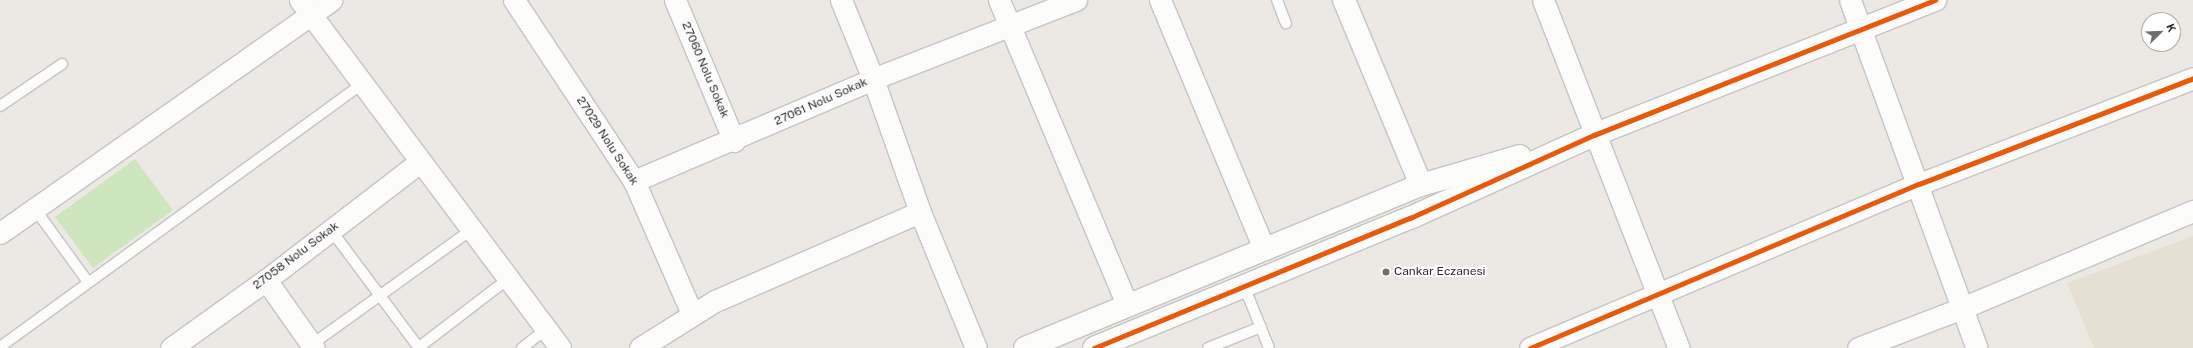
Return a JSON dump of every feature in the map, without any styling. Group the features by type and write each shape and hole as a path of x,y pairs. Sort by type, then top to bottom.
{"street":[{"path":"0,233 305,8 331,0"},
{"name":"27029 Nolu Sokak","path":"514,0 634,181 692,314"},
{"name":"27060 Nolu Sokak","path":"675,0 734,141"},
{"path":"842,0 873,79 920,212 976,348"},
{"path":"999,0 1127,304"},
{"name":"27061 Nolu Sokak","path":"634,181 734,141 873,79 1009,24 1076,0"},
{"path":"1160,0 1264,249"},
{"path":"1344,0 1420,185"},
{"path":"1543,0 1594,135 1679,348"},
{"path":"1850,0 1919,184 1977,348"},
{"path":"1094,348 1119,343 1244,286 1410,218 1594,135 1934,0"},
{"path":"305,8 560,348"},
{"path":"1530,348 1919,184 2193,78"},
{"path":"1025,348 1127,304 1420,185 1594,135"},
{"name":"27058 Nolu Sokak","path":"171,348 266,280 420,162"},
{"path":"1858,348 1962,308 2193,211"},
{"path":"640,348 715,301 920,212"},
{"path":"266,280 313,346"}],"lane":[{"path":"1277,0 1286,23"},
{"path":"0,106 62,64"},
{"path":"0,347 362,84"},
{"path":"35,208 88,282"},
{"path":"330,230 380,295 418,348 508,280"},
{"path":"313,346 380,295 471,230"},
{"path":"1244,286 1269,348"},
{"path":"1208,348 1260,327"},
{"path":"522,348 546,329"}],"shaded area":[{"path":"2193,236 2193,348 2094,348 2067,283"}],"green space":[{"path":"135,159 173,210 93,268 55,217"}],"cycle path":[{"path":"1094,348 1410,218 1594,135 1935,0"},
{"path":"1530,348 1919,184 2193,78"}],"place":[{"name":"Cankar Eczanesi","path":"1386,272"}]}
